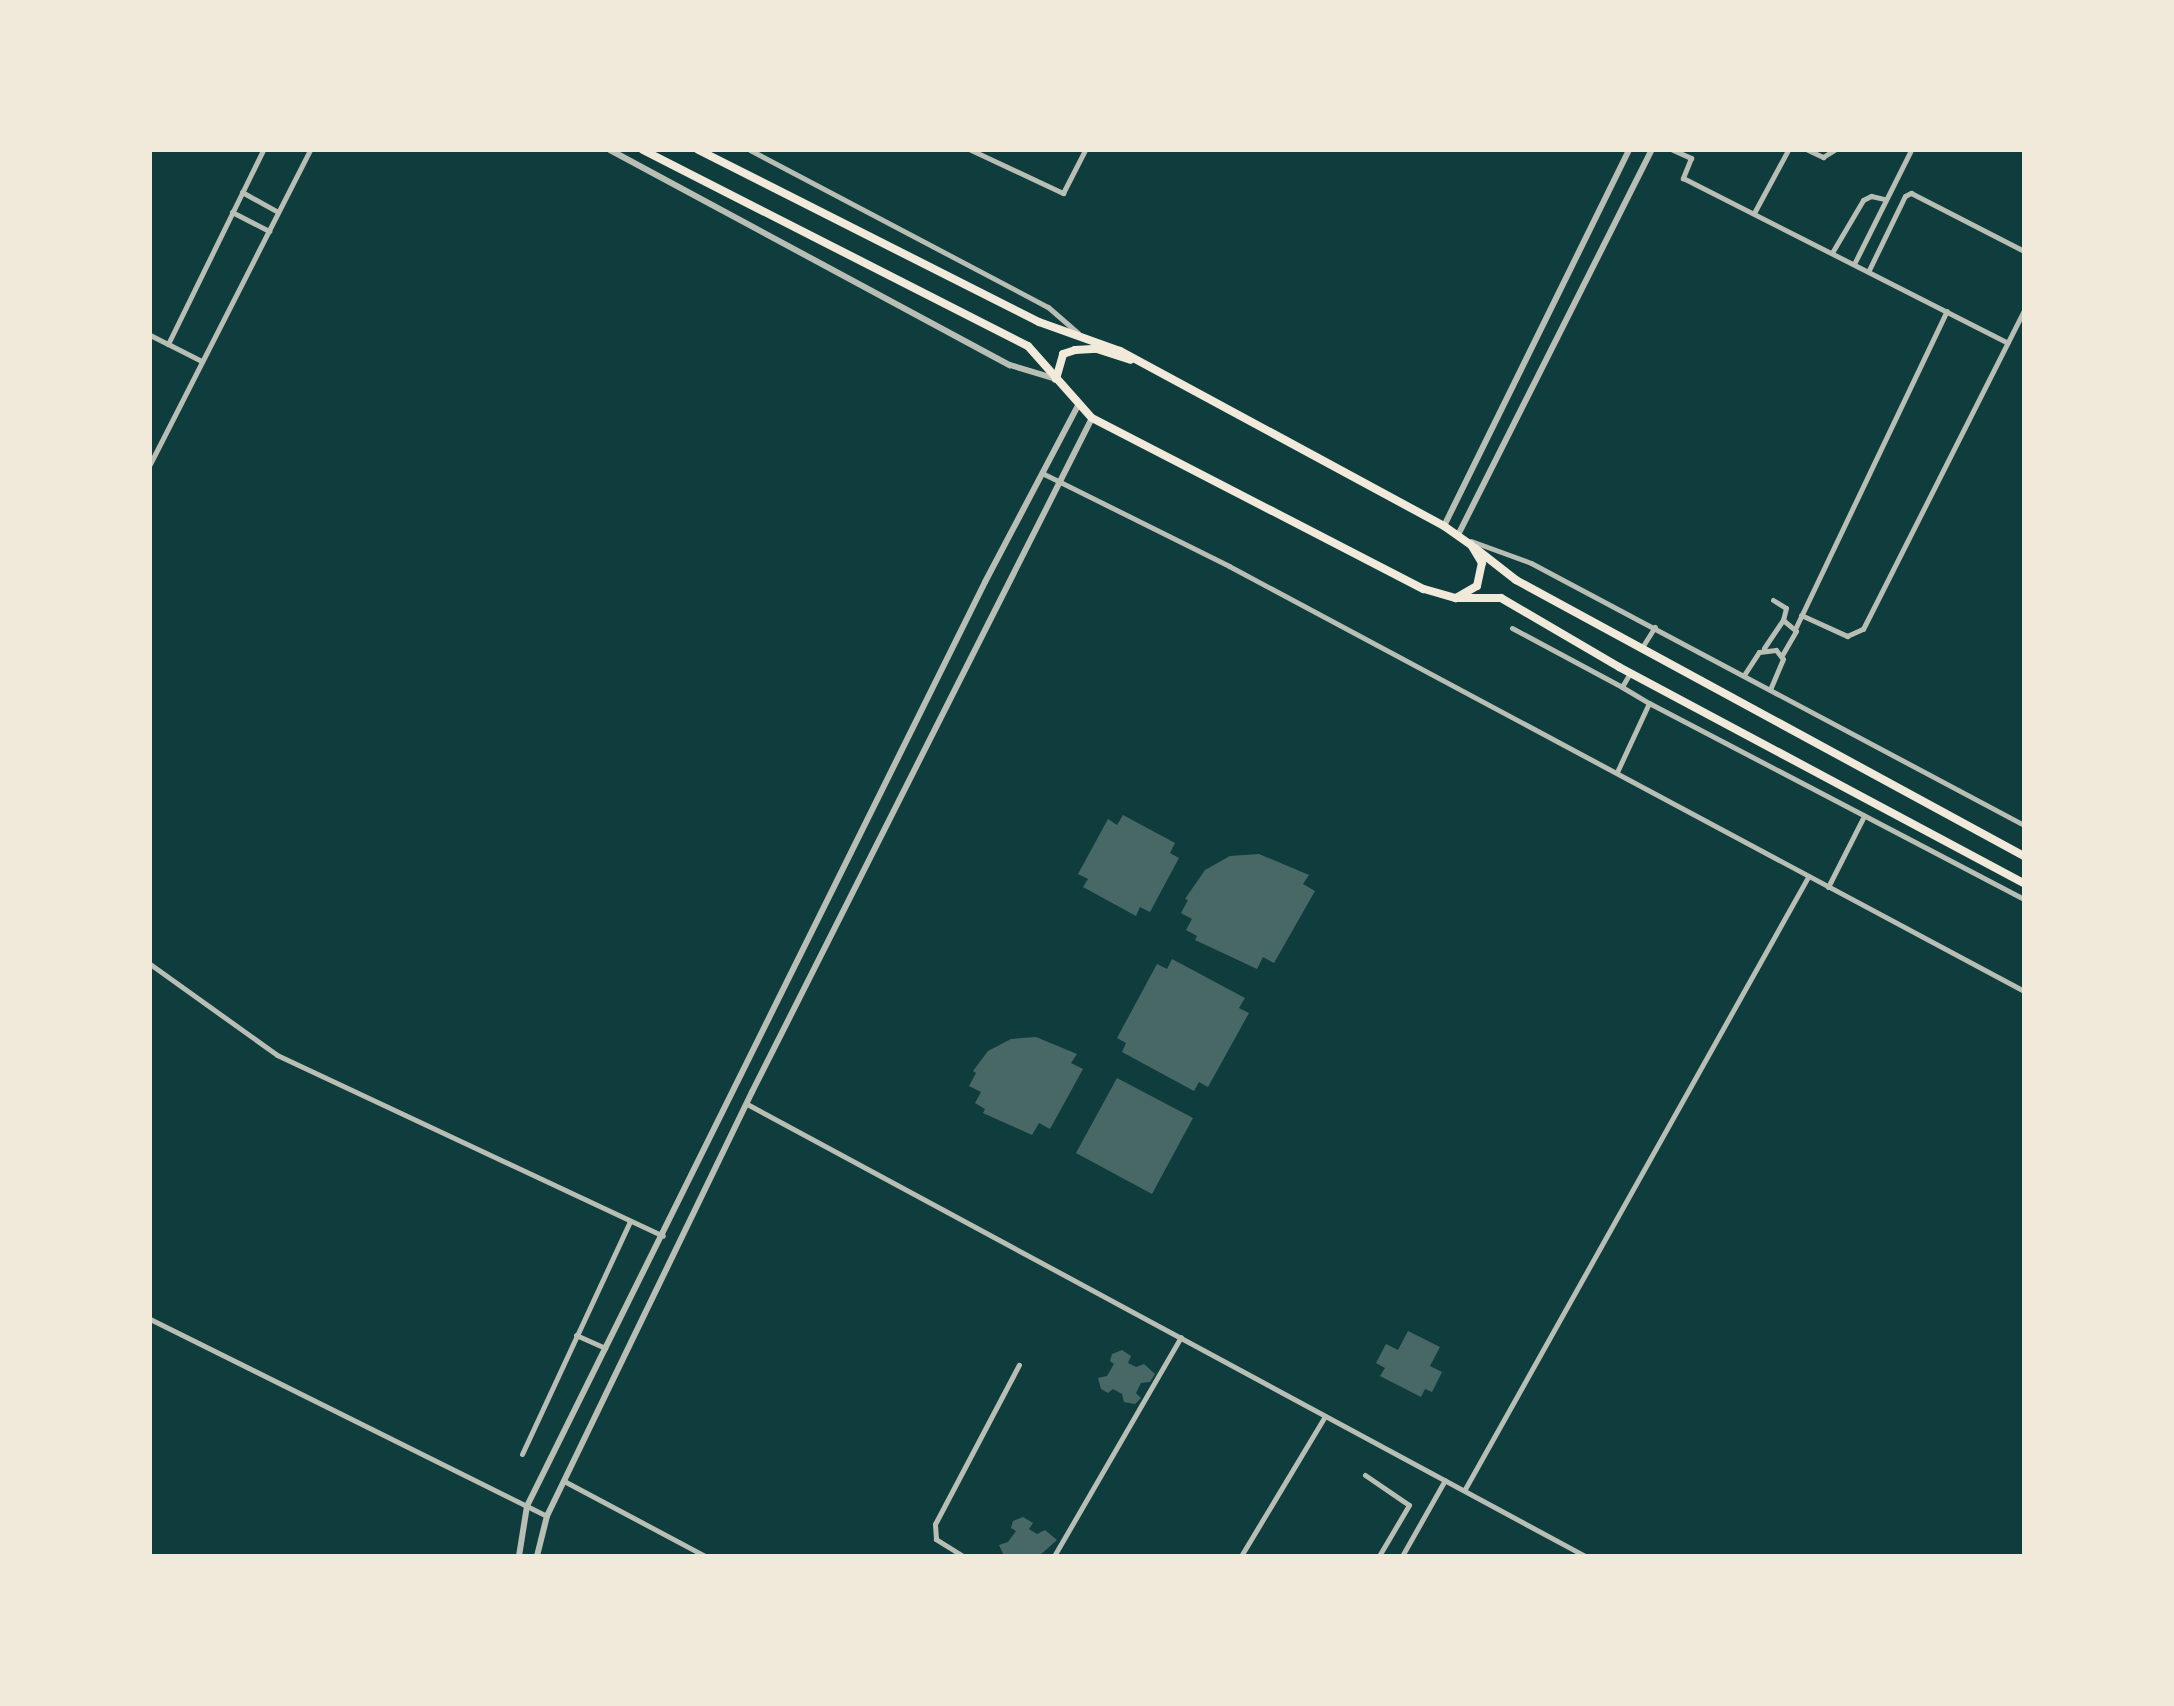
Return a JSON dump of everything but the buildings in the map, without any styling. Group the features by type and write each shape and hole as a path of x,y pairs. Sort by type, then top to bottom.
{"main road":[{"path":"643,150 1028,346 1092,418 1424,589 1456,598 1501,598 1630,673 2024,883"},
{"path":"698,150 1038,322 1080,334 1138,360 1444,526 1516,580 2024,856"},
{"path":"1056,379 1064,354 1076,350 1097,349 1138,360"},
{"path":"1456,598 1477,586 1482,563 1464,540"}],"street":[{"path":"168,344 263,150"},
{"path":"150,464 310,150"},
{"path":"610,150 1010,365 1056,379"},
{"path":"750,150 1048,306 1080,334"},
{"path":"971,150 1064,194 1085,150"},
{"path":"1444,526 1629,150"},
{"path":"1652,150 1464,540 1530,563 2024,825"},
{"path":"1673,150 1691,158"},
{"path":"1694,150 1683,178 1855,262 2008,344"},
{"path":"1754,212 1788,150"},
{"path":"1808,150 1823,157 1834,150"},
{"path":"1855,262 1911,150"},
{"path":"242,192 278,212"},
{"path":"1868,270 1905,196 1911,192 2024,252"},
{"path":"1833,251 1863,200 1872,196 1884,200"},
{"path":"232,212 268,231"},
{"path":"1801,615 1846,636 1863,630 2024,310"},
{"path":"1770,689 1801,615 1947,311"},
{"path":"150,335 202,362"},
{"path":"519,1556 527,1506 1079,404"},
{"path":"537,1556 546,1516 747,1104 1092,418"},
{"path":"1042,473 1229,566 2024,992"},
{"path":"1744,675 1783,620 1786,608 1773,600"},
{"path":"1783,620 1796,627"},
{"path":"1512,628 2024,899"},
{"path":"1642,649 1655,628"},
{"path":"1764,648 1782,656"},
{"path":"1622,687 1630,673"},
{"path":"1616,774 1649,702"},
{"path":"1828,886 1864,816"},
{"path":"1465,1489 1808,876"},
{"path":"150,964 277,1055 663,1236"},
{"path":"756,1050 770,1058"},
{"path":"747,1104 1585,1556"},
{"path":"522,1454 630,1221"},
{"path":"150,1319 546,1516"},
{"path":"576,1335 607,1349"},
{"path":"1054,1556 1181,1338"},
{"path":"963,1556 936,1539 935,1524 1019,1365"},
{"path":"1241,1556 1326,1416"},
{"path":"1365,1475 1409,1506 1379,1556"},
{"path":"1402,1556 1446,1479"},
{"path":"564,1481 705,1556"},
{"path":"906,1556 921,1556"}]}
